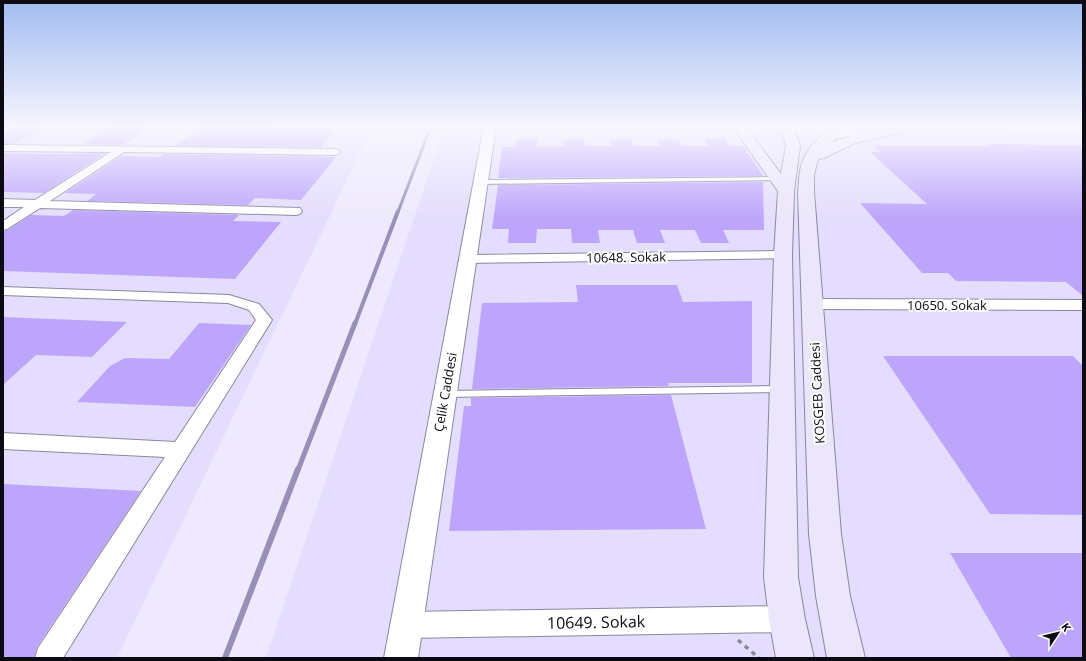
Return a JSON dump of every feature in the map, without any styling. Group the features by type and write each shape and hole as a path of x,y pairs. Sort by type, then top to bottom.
{"main road":[{"path":"761,157 782,185"},
{"path":"791,157 782,185 783,389 781,577 786,619 795,658"},
{"name":"KOSGEB Caddesi","path":"812,157 809,163 806,192 825,534 829,574 846,658"},
{"path":"809,163 817,157"}],"street":[{"path":"3,226 110,157"},
{"name":"Çelik Caddesi","path":"401,658 485,157"},
{"path":"3,203 296,211"},
{"name":"10648. Sokak","path":"468,259 783,255"},
{"path":"3,291 229,299 254,307 264,320 48,658"},
{"name":"10650. Sokak","path":"812,304 1083,305"},
{"path":"3,441 181,450"},
{"name":"10649. Sokak","path":"406,625 786,619"}],"lane":[{"path":"481,182 782,185"},
{"path":"445,394 783,389"}],"shaded area":[{"path":"3,157 358,157 117,658 3,658"},
{"path":"435,157 1083,157 1083,658 266,658"}],"building":[{"path":"3,157 100,157 44,193 3,192"},
{"path":"120,157 336,157 301,200 255,198 248,205 87,201 96,194 65,193"},
{"path":"501,157 750,157 763,176 498,178"},
{"path":"875,157 1083,157 1083,296 1066,282 956,281 948,273 922,273 860,203 927,204"},
{"path":"763,182 764,230 723,230 729,243 701,243 695,230 660,230 665,243 637,243 633,230 598,230 600,243 572,243 571,229 537,229 536,243 508,243 509,229 492,229 498,185"},
{"path":"73,210 239,215 233,221 281,222 235,279 3,271 3,231 8,230 31,215 64,216"},
{"path":"576,285 677,285 683,302 752,301 752,383 668,383 669,386 472,389 482,303 578,302"},
{"path":"3,317 127,322 92,357 36,355 3,385"},
{"path":"199,323 251,325 195,407 77,402 110,366 125,358 169,359"},
{"path":"883,356 1073,356 1083,366 1083,515 990,514"},
{"path":"671,395 706,529 449,531 464,406 471,406 471,398"},
{"path":"3,484 141,491 37,647 34,658 3,658"},
{"path":"950,553 1083,553 1083,658 1011,658"}],"waterway":[{"path":"398,212 419,157"},
{"path":"355,324 398,211"},
{"path":"298,470 355,323"},
{"path":"225,658 298,469"}]}
